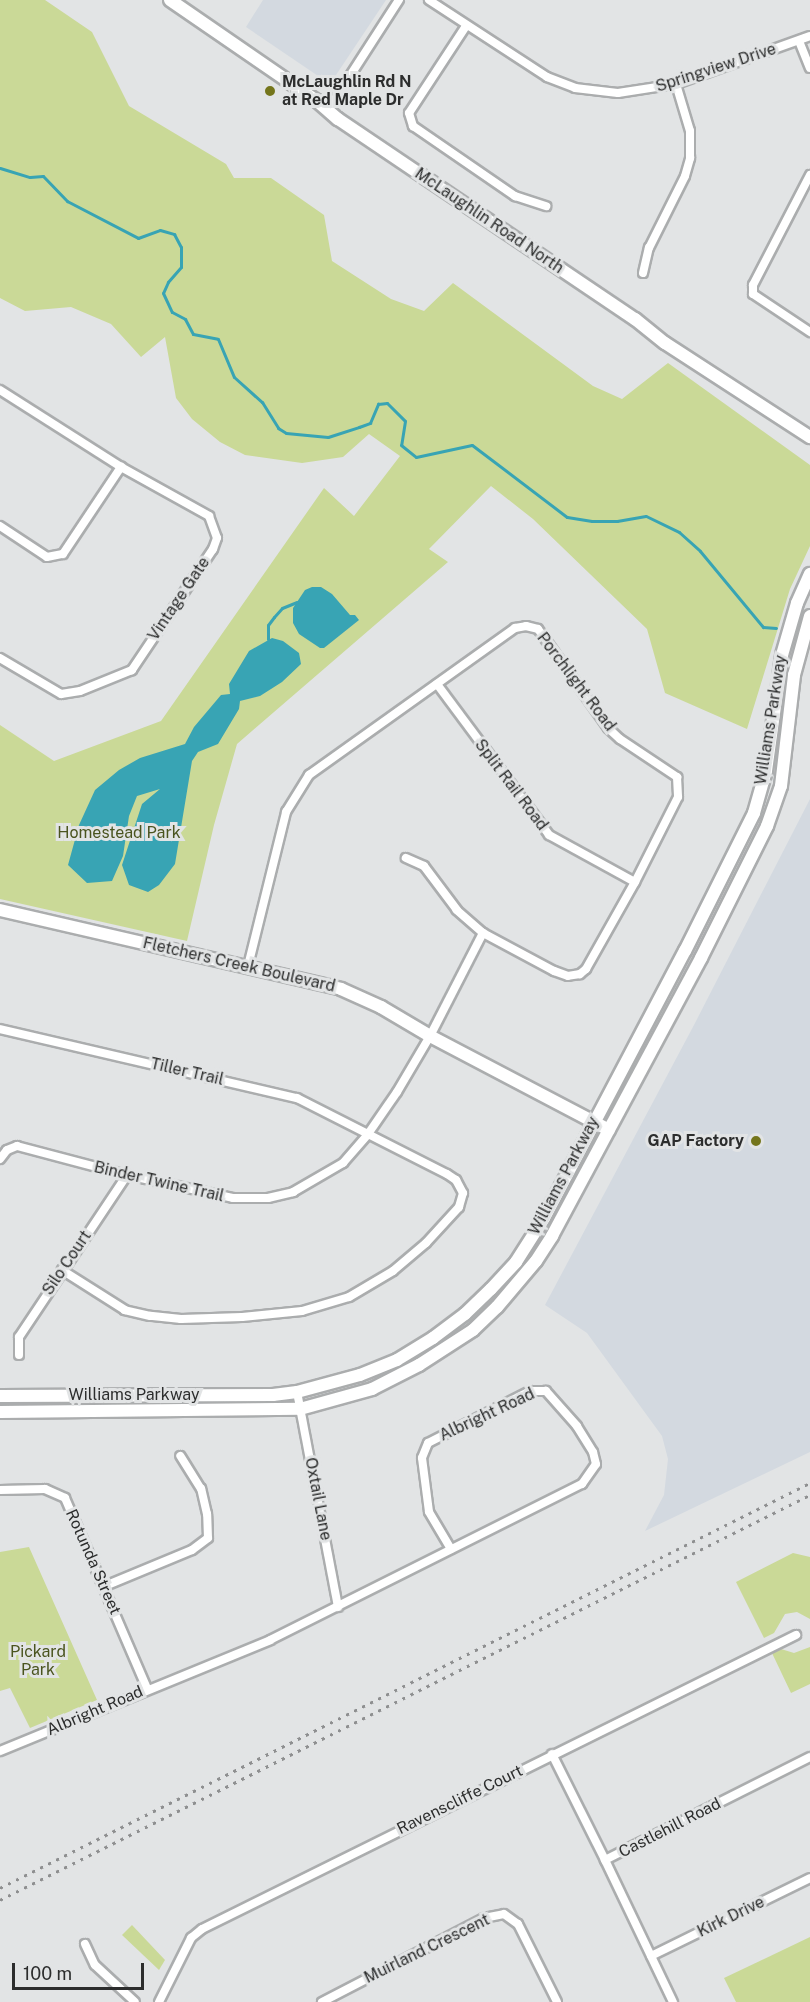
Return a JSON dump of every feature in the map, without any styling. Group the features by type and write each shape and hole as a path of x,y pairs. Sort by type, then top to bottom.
{"main road":[{"name":"McLaughlin Road North","path":"170,0 523,246 635,319 665,343 810,437"},
{"name":"Williams Parkway","path":"0,1396 273,1395 297,1392 360,1375 397,1360 433,1338 465,1314 503,1276 532,1239 685,951 754,813 766,771 782,655 798,603 810,574"},
{"name":"Williams Parkway","path":"0,1412 300,1409 372,1389 445,1351 473,1330 536,1261 706,949 767,826 781,786 798,655 810,616"},
{"name":"Fletchers Creek Boulevard","path":"0,910 340,988 381,1006 430,1036 609,1130"}],"street":[{"path":"328,110 399,0"},
{"name":"Springview Drive","path":"429,0 547,77 575,88 618,93 676,84 810,36"},
{"path":"466,26 410,113 413,126 515,196 546,206"},
{"path":"799,41 810,68"},
{"path":"643,273 649,248 685,176 690,158 690,131 676,84"},
{"path":"810,175 753,285 753,294 810,332"},
{"name":"Vintage Gate","path":"0,390 122,467 208,516 215,528 217,538 213,549 132,670 80,691 61,694 0,658"},
{"path":"0,526 47,556 63,554 122,467"},
{"name":"Porchlight Road","path":"248,966 286,812 309,776 515,628 526,626 538,629 608,728 620,740 677,777 678,798 635,882 586,969 580,974 568,976 554,971 483,933"},
{"name":"Split Rail Road","path":"437,684 549,835 635,882"},
{"path":"406,858 424,866 457,910 483,933"},
{"name":"Binder Twine Trail","path":"0,1159 7,1150 17,1146 127,1175 233,1198 268,1198 293,1192 322,1177 343,1162 368,1134 397,1092 430,1036 483,933"},
{"name":"Tiller Trail","path":"0,1029 297,1098 447,1174 456,1180 463,1193 459,1207 426,1243 393,1271 349,1297 290,1312 181,1318 150,1316 125,1310 62,1270"},
{"name":"Silo Court","path":"19,1355 19,1337 127,1175"},
{"name":"Albright Road","path":"0,1751 147,1688 270,1640 582,1484 596,1464 593,1452 577,1426 546,1391 531,1391 428,1443 422,1458 429,1512 451,1549"},
{"name":"Oxtail Lane","path":"297,1392 338,1607"},
{"path":"105,1586 192,1550 208,1538 207,1514 201,1489 180,1456"},
{"name":"Rotunda Street","path":"0,1490 45,1489 65,1498 105,1586 147,1688"},
{"name":"Ravenscliffe Court","path":"159,2002 191,1938 202,1929 796,1635"},
{"path":"552,1754 605,1860"},
{"name":"Castlehill Road","path":"673,2002 605,1860 810,1757"},
{"name":"Kirk Drive","path":"651,1956 810,1878"},
{"name":"Muirland Crescent","path":"322,2002 484,1918 504,1914 518,1924 557,2002"},
{"path":"85,1944 95,1965 135,2002"}],"shaded area":[{"path":"263,0 386,0 330,84 246,27"},
{"path":"810,799 810,1452 645,1531 664,1495 668,1459 662,1436 587,1333 545,1305 694,1025"}],"green space":[{"name":"Homestead Park","path":"0,0 45,0 92,32 129,106 226,164 234,178 271,178 324,215 332,261 391,299 424,311 453,283 593,386 622,399 668,363 810,465 810,546 790,589 747,729 665,693 647,629 533,519 491,486 429,549 448,562 237,744 214,825 187,941 0,899 0,725 54,761 161,721 324,488 354,516 400,456 369,434 343,457 302,463 245,455 220,442 192,419 176,398 165,337 141,357 111,324 71,307 25,311 0,298"},
{"name":"Pickard Park","path":"29,1547 97,1700 30,1728 10,1688 0,1691 0,1552"},
{"path":"793,1553 810,1557 810,1619 797,1612 785,1614 774,1633 764,1638 736,1582"},
{"path":"810,1647 810,1684 791,1693 772,1653 781,1649 794,1653"},
{"path":"132,1925 165,1960 159,1970 122,1935"},
{"path":"810,1937 810,2002 736,2002 724,1978"}],"water":[{"path":"321,587 332,594 350,615 355,615 359,620 324,648 320,648 299,634 293,623 293,608 305,590"},
{"path":"272,638 283,641 299,653 301,664 282,682 260,696 240,701 239,709 218,744 198,752 192,761 175,864 159,885 148,892 129,885 122,865 142,804 160,789 137,796 129,816 123,856 112,881 87,883 68,865 79,825 95,790 119,770 140,758 185,744 194,727 221,695 230,694 229,684 249,651"}],"waterway":[{"path":"0,168 30,177 43,176 67,201 138,238 160,230 174,234 181,247 181,267 168,282 163,293 172,312 185,319 193,334 218,339 234,377 262,402 278,428 286,433 328,437 370,423 378,404 387,403 405,421 401,445 416,457 472,445 567,517 592,521 617,521 646,516 679,532 700,551 763,627 776,628"},
{"path":"268,639 268,625 274,617 282,608 297,602"}],"railway":[{"path":"0,1888 810,1483"},
{"path":"0,1900 810,1495"}],"place":[{"name":"McLaughlin Rd N at Red Maple Dr","path":"270,91"},
{"name":"GAP Factory","path":"756,1141"}]}
